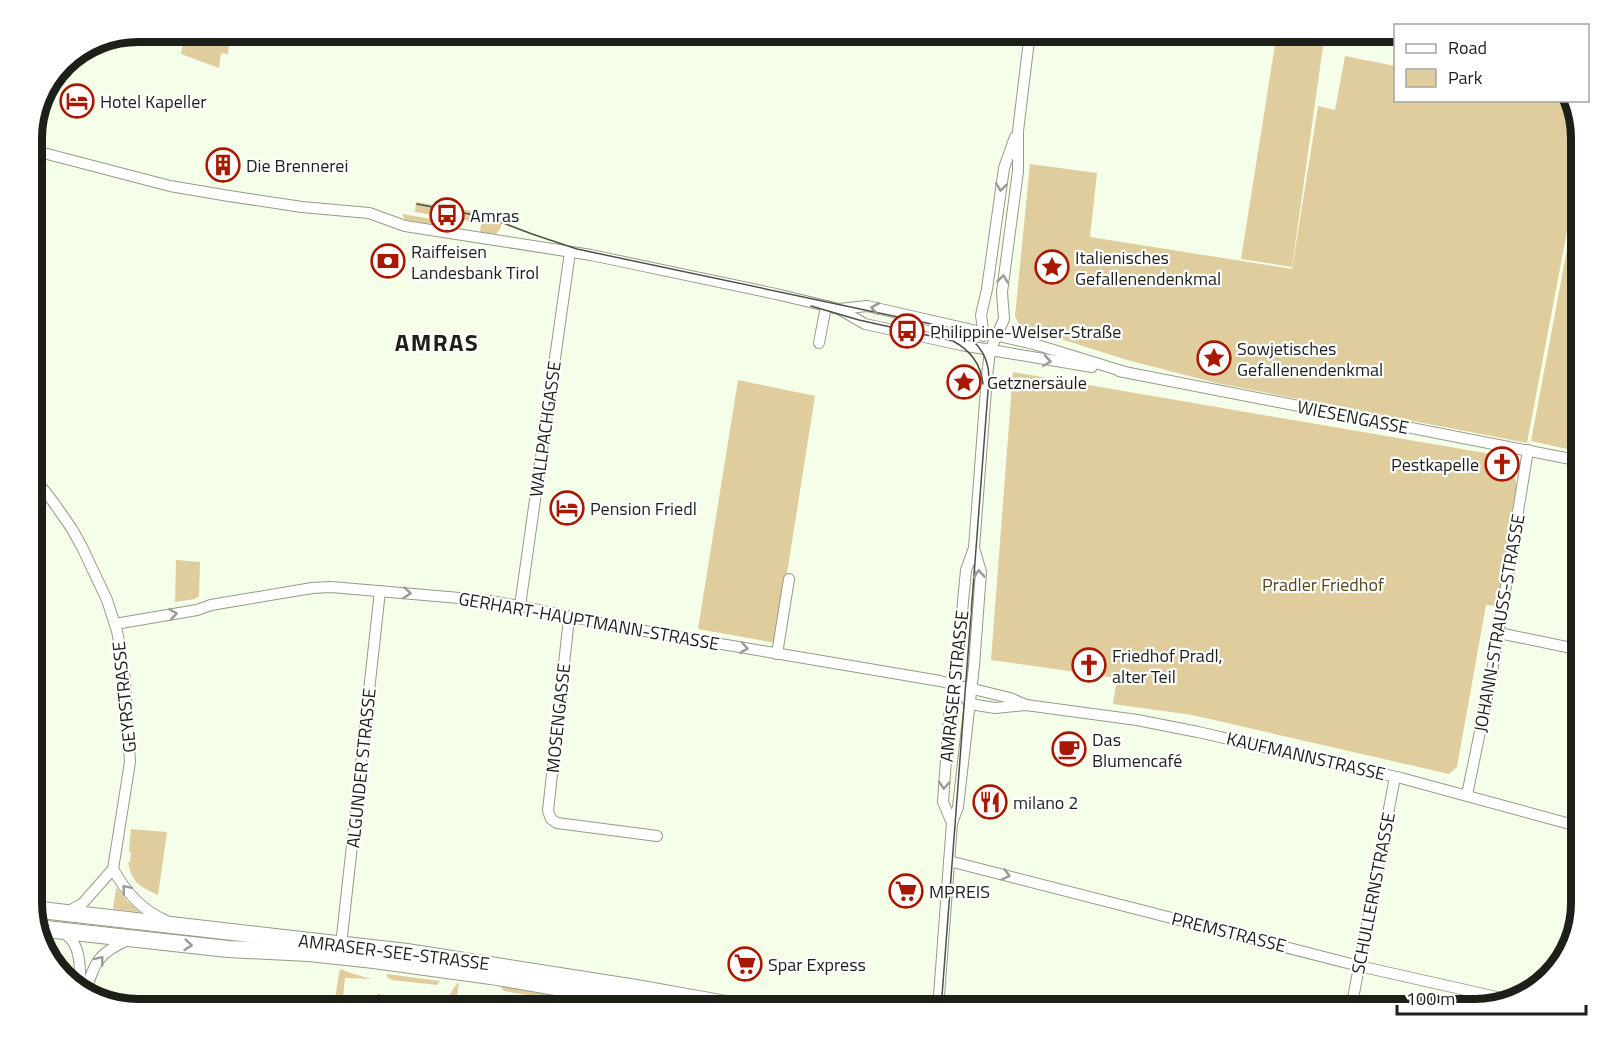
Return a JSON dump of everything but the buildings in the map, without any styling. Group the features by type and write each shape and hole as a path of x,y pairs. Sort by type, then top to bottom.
{"main road":[{"name":"AMRASER-SEE-STRASSE","path":"42,910 407,952 695,999"},
{"name":"AMRASER-SEE-STRASSE","path":"50,930 228,949 309,953 374,960 491,976 622,999"}],"street":[{"name":"AMRASER STRASSE","path":"952,823 943,801 949,715 955,685 966,570 974,548 990,351 1004,319 1002,292 1018,171 1018,131 1029,42"},
{"name":"AMRASER STRASSE","path":"990,351 983,332 981,315 987,289 1004,168 1018,131"},
{"path":"42,153 181,188 302,207 363,212 405,225 570,252 750,288 839,309 865,324 990,351"},
{"name":"WALLPACHGASSE","path":"520,606 570,252"},
{"path":"819,343 826,306"},
{"path":"839,309 867,306 997,336"},
{"name":"WIESENGASSE","path":"997,336 1034,344 1125,372"},
{"name":"WIESENGASSE","path":"990,351 1125,372 1571,458"},
{"name":"JOHANN-STRAUSS-STRASSE","path":"1467,795 1498,633 1528,450"},
{"name":"GEYRSTRASSE","path":"42,488 62,514 82,547 115,624 121,652 130,762 112,868"},
{"name":"AMRASER STRASSE","path":"938,999 952,823 958,807 972,688 981,572 974,548"},
{"path":"777,654 789,579"},
{"name":"GERHART-HAUPTMANN-STRASSE","path":"115,624 312,588 353,588 483,600 569,618 972,688"},
{"name":"ALGUNDER STRASSE","path":"341,945 380,591"},
{"name":"MOSENGASSE","path":"569,618 548,812 551,819 557,823 657,836"},
{"path":"1498,633 1571,648"},
{"path":"955,685 970,704"},
{"name":"KAUFMANNSTRASSE","path":"972,688 1010,698 1026,705"},
{"name":"KAUFMANNSTRASSE","path":"970,704 995,708 1026,705 1161,725 1395,777 1571,824"},
{"name":"SCHULLERNSTRASSE","path":"1353,999 1395,777"},
{"name":"PREMSTRASSE","path":"949,861 1359,966 1495,997"},
{"path":"59,912 82,904 112,868 126,891 142,907 159,918 179,926"},
{"path":"50,930 73,942 78,953 80,979"},
{"path":"87,984 100,957 112,947 130,939"}],"green space":[{"path":"183,42 230,42 228,54 221,53 219,68 181,54"},
{"path":"1275,42 1324,42 1292,267 1241,259"},
{"path":"1345,56 1394,66 1394,102 1564,102 1571,138 1571,210 1527,443 1216,383 1127,360 1020,326 1015,316 1030,164 1097,173 1090,237 1292,269 1318,106 1335,110"},
{"path":"416,202 478,212 476,222 415,212"},
{"path":"483,212 504,216 496,234 480,232"},
{"path":"403,214 452,223 451,227 406,220"},
{"path":"1571,228 1571,450 1531,441"},
{"name":"Pradler Friedhof","path":"1013,372 1506,455 1516,481 1520,501 1496,606 1486,605 1457,767 1449,774 1192,715 1113,704 1117,678 991,660"},
{"path":"738,380 815,396 776,643 698,629"},
{"path":"176,560 200,562 199,596 195,599 175,602"},
{"path":"131,829 167,832 158,895 142,886 132,875 128,862 130,862 131,852 129,852"},
{"path":"116,888 126,900 140,912 113,909"},
{"path":"341,969 372,979 345,978 343,998 351,999 335,999"},
{"path":"386,974 440,981 437,985 392,980"},
{"path":"459,982 456,999 447,999"},
{"path":"499,985 581,999 552,999 504,991"},
{"path":"377,994 381,994 383,998 376,999"}],"tram line":[{"path":"417,204 490,218 577,249 950,328 966,335 983,353 989,378 942,999"},
{"path":"811,306 859,320 953,341 974,358 983,384"}],"place":[{"name":"Hotel Kapeller","path":"77,101"},
{"name":"Die Brennerei","path":"223,165"},
{"name":"Amras","path":"447,215"},
{"name":"Raiffeisen Landesbank Tirol","path":"388,261"},
{"name":"Italienisches Gefallenendenkmal","path":"1052,267"},
{"name":"Philippine-Welser-Straße","path":"907,331"},
{"name":"Sowjetisches Gefallenendenkmal","path":"1214,358"},
{"name":"Getznersäule","path":"964,382"},
{"name":"Pestkapelle","path":"1502,464"},
{"name":"Pension Friedl","path":"567,508"},
{"name":"Friedhof Pradl, alter Teil","path":"1089,665"},
{"name":"Das Blumencafé","path":"1069,749"},
{"name":"milano 2","path":"990,802"},
{"name":"MPREIS","path":"906,891"},
{"name":"Spar Express","path":"745,964"}],"district":[{"name":"AMRAS","path":"437,342"}]}
